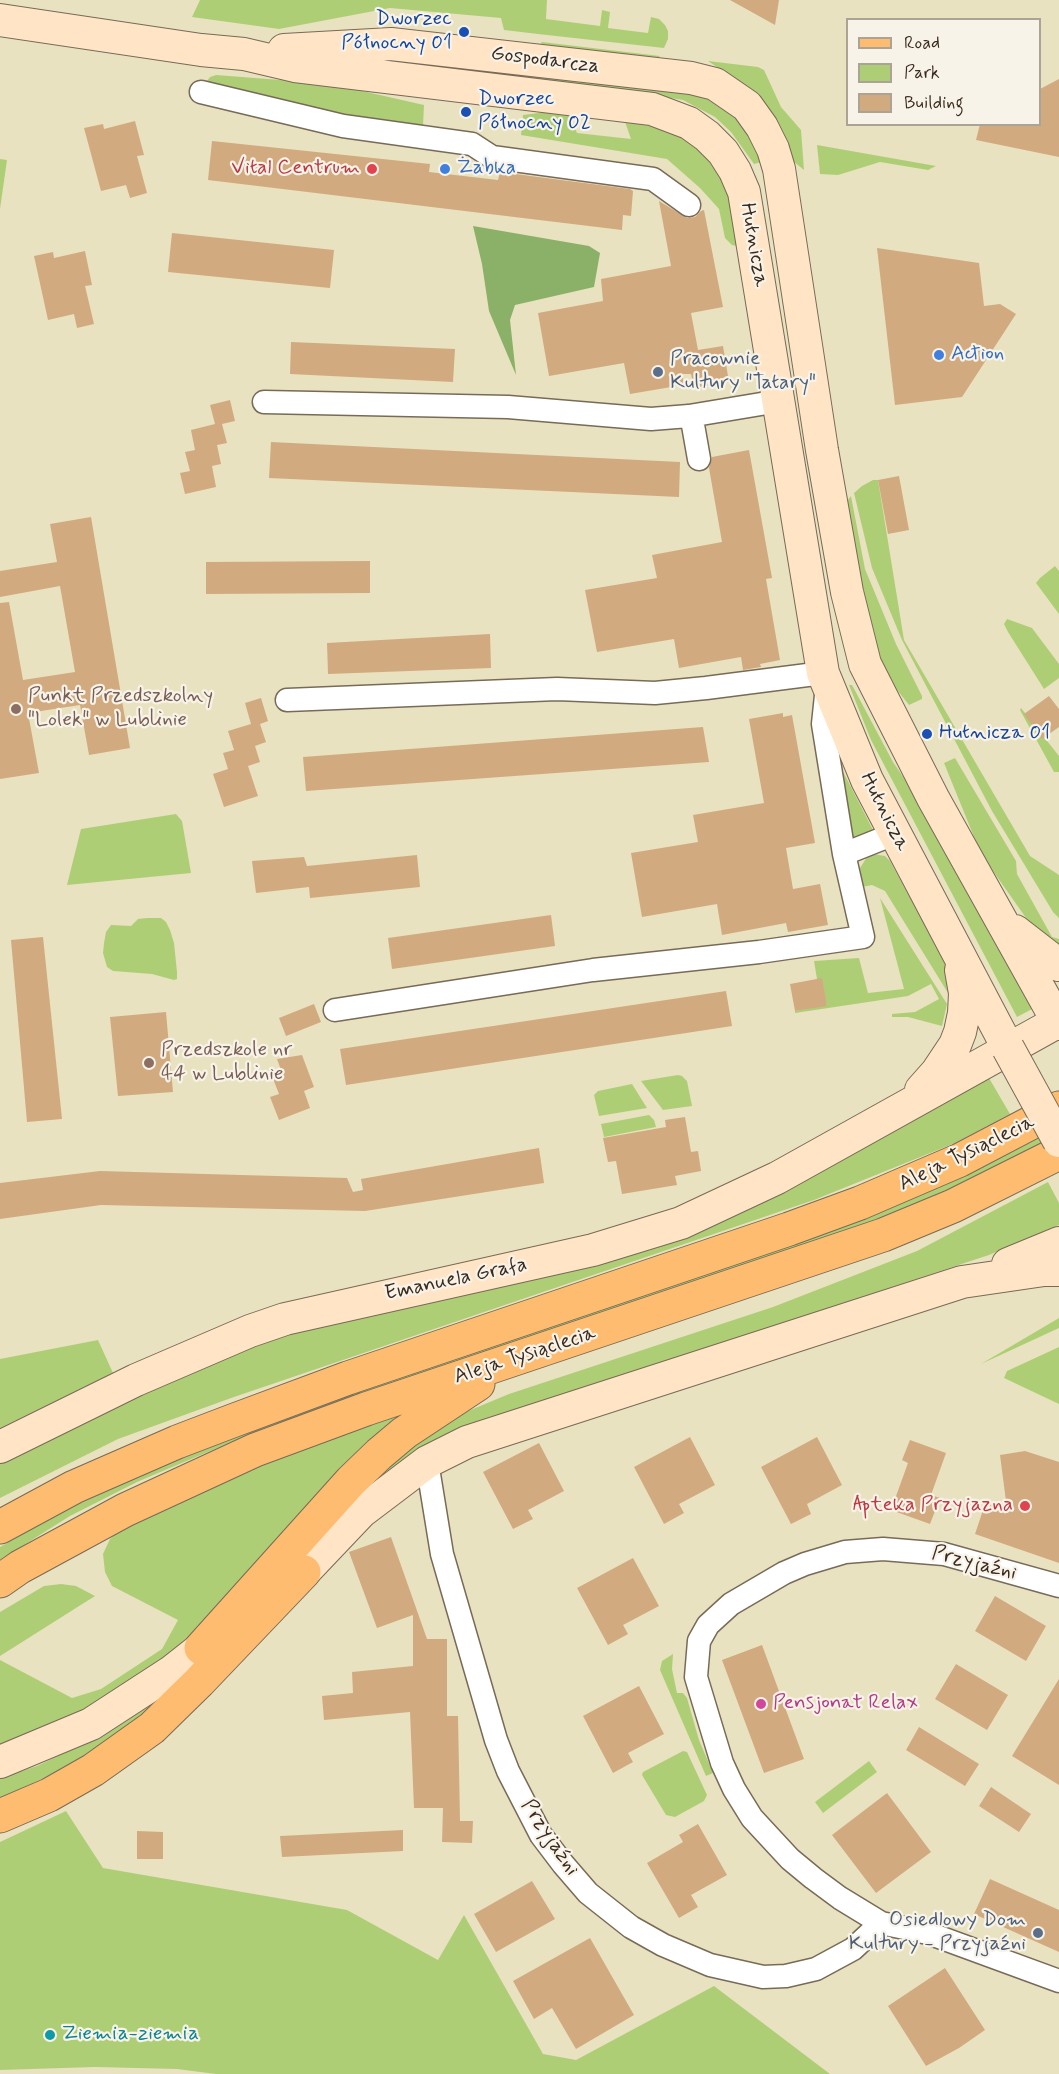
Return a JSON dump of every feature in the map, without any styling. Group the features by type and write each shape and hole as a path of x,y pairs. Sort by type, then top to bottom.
{"main road":[{"name":"Aleja Tysiąclecia","path":"0,1527 74,1487 210,1429 348,1378 789,1229 916,1181 1059,1108"},
{"name":"Aleja Tysiąclecia","path":"0,1581 20,1567 125,1510 246,1454 366,1409 882,1235 953,1206 1059,1153"},
{"path":"201,1648 351,1481 379,1454 404,1433 514,1360"},
{"path":"0,1816 49,1795 84,1775 152,1728 304,1572"}],"street":[{"name":"Gospodarcza","path":"0,20 201,50 244,54 296,66 652,109 689,123 707,136 723,152 744,192"},
{"name":"Gospodarcza","path":"244,54 391,44 691,78 716,84 747,106 762,127 773,149 782,190"},
{"path":"201,92 342,126 472,144 492,157 653,179 689,205"},
{"name":"Hutnicza","path":"1058,1022 933,798 865,664 850,609 822,450 782,190 744,192 825,679 867,780 894,834 1059,1141"},
{"path":"264,402 508,407 651,419 689,416 778,401"},
{"path":"693,425 699,459"},
{"path":"787,455 822,450"},
{"path":"287,700 557,689 656,693 825,679 823,724 844,854 863,937 759,952 592,970 335,1010"},
{"path":"844,854 894,834"},
{"path":"1003,921 1059,965"},
{"path":"908,1104 936,1072 955,1045 960,1032 965,993 959,958"},
{"path":"1008,1048 1058,1022"},
{"name":"Emanuela Grafa","path":"0,1447 147,1375 250,1331 285,1319 593,1250 681,1223 777,1178 1008,1048"},
{"path":"0,1762 91,1724 147,1689 304,1572 361,1512 427,1462 447,1451 488,1434 962,1282 1059,1243"},
{"path":"962,1282 1044,1270 1059,1270"},
{"name":"Przyjaźni","path":"427,1462 442,1554 496,1740 508,1771 541,1835 588,1893 631,1927 663,1945 710,1965 763,1977 786,1976 816,1969 853,1949 881,1923"},
{"name":"Przyjaźni","path":"1059,1586 944,1554 883,1549 846,1552 805,1564 769,1581 730,1604 708,1625 699,1641 696,1677 722,1763 734,1789 752,1818 790,1859 840,1898 881,1923 928,1933 1059,1981"}],"green space":[{"path":"200,0 547,0 546,19 600,26 602,10 610,12 608,28 648,33 651,17 659,19 665,25 668,39 664,48 538,34 504,30 501,18 390,8 279,29 192,17"},
{"path":"542,42 660,56 655,61 539,46"},
{"path":"391,58 686,89 732,107 769,160 754,164 731,132 715,117 683,100 339,60"},
{"path":"708,61 758,67 764,70 781,107 801,130 804,170 793,161 755,93"},
{"path":"216,75 307,82 349,88 424,105 423,126 365,120 209,86 207,81"},
{"path":"554,111 569,112 577,133 631,139 624,119 645,122 682,137 709,159 728,189 741,247 732,245 725,238 719,209 700,188 667,159 521,135 523,115"},
{"path":"817,145 936,166 928,170 880,162 838,175 820,174"},
{"path":"0,159 7,160 0,209"},
{"path":"473,226 589,246 600,253 594,287 515,305 510,320 516,375 489,311 482,264"},
{"path":"873,480 878,480 904,640 1030,856 1059,875 1059,918 1053,912 992,811 902,640 872,568 854,493"},
{"path":"851,496 865,569 896,644 922,696 922,699 909,705 894,686 882,662 871,630 844,505"},
{"path":"1055,566 1059,571 1059,614 1036,583"},
{"path":"1007,619 1032,628 1059,664 1059,678 1044,689 1008,632 1004,624"},
{"path":"849,685 852,685 893,762 923,806 1036,1007 1017,1017 871,740"},
{"path":"1021,708 1059,756 1059,772 1054,772 1020,710"},
{"path":"834,754 873,830 871,833 850,838"},
{"path":"955,758 1016,861 1017,874 1052,937 1059,939 1059,954 1038,935 981,854 944,763"},
{"path":"176,814 182,821 191,873 67,885 81,829"},
{"path":"873,854 885,856 890,861 951,973 953,1001 885,891 872,885 862,887 860,868 867,857"},
{"path":"880,898 947,1004 942,1026 908,1017 892,1017 892,1014 915,1012 939,999 931,984 908,996 795,1013 795,1011 827,1005 817,979 814,961 859,958 868,993 904,989"},
{"path":"161,918 170,930 174,943 177,979 152,974 113,971 107,967 103,953 106,932 111,925 131,926 138,919"},
{"path":"678,1075 687,1081 692,1106 663,1110 641,1081"},
{"path":"989,1078 1010,1114 955,1143 814,1200 234,1397 118,1439 0,1498 0,1463 103,1411 266,1340 323,1324 502,1283 860,1147"},
{"path":"632,1084 647,1108 599,1116 594,1095 598,1091"},
{"path":"649,1115 656,1127 604,1137 601,1124"},
{"path":"1059,1125 1059,1136 932,1201 357,1399 274,1424 137,1482 70,1516 0,1560 0,1547 66,1509 295,1411 932,1189 1006,1154"},
{"path":"1048,1182 1059,1203 1059,1225 989,1255 506,1414 353,1500 384,1465 437,1424 509,1394 773,1307 917,1251"},
{"path":"1059,1318 1059,1328 981,1364"},
{"path":"98,1340 113,1373 0,1428 0,1359"},
{"path":"1059,1347 1059,1404 1004,1378 1007,1371"},
{"path":"412,1411 212,1622 106,1702 0,1746 0,1660 72,1698 101,1689 162,1649 178,1620 112,1586 105,1572 103,1554 110,1539 119,1531 275,1459"},
{"path":"61,1584 76,1586 95,1596 0,1656 0,1612 44,1586"},
{"path":"673,1654 672,1669 677,1693 683,1693 687,1698 699,1740 713,1773 706,1776 660,1670 662,1661"},
{"path":"196,1676 89,1756 0,1799 0,1778 37,1766 102,1735"},
{"path":"683,1751 687,1752 707,1795 704,1801 675,1817 666,1815 642,1775 643,1772"},
{"path":"869,1761 877,1772 823,1813 815,1802"},
{"path":"66,1811 103,1868 347,1910 438,1960 464,1915 543,2054 576,2060 714,1986 830,2074 216,2074 177,2069 95,2067 0,2070 0,1842"}],"building":[{"path":"730,0 779,0 775,25"},
{"path":"1059,79 1059,157 976,140 980,126 1041,126 1041,88"},
{"path":"135,121 144,155 137,156 147,193 130,198 126,185 101,191 84,128 103,124 104,129"},
{"path":"212,141 430,164 429,172 498,180 500,172 630,189 633,191 631,216 623,215 622,230 208,180"},
{"path":"659,201 687,218 695,217 704,210 723,307 691,313 698,350 723,346 729,382 694,388 691,374 683,374 683,385 630,394 624,363 549,376 538,313 603,301 601,279 671,266"},
{"path":"172,233 334,250 330,288 168,272"},
{"name":"Action","path":"877,248 979,263 984,306 1000,304 1016,314 962,397 895,405"},
{"path":"85,251 92,285 85,286 94,324 77,328 74,314 48,320 34,256 53,252 54,258"},
{"path":"291,342 455,349 453,382 290,374"},
{"path":"230,400 235,421 222,424 227,443 217,445 221,464 212,466 216,487 185,494 180,473 190,471 185,452 195,450 191,430 215,424 210,405"},
{"path":"271,442 680,462 679,497 269,478"},
{"path":"749,450 772,578 766,579 780,660 760,664 761,667 743,670 741,657 679,668 674,639 597,652 585,590 657,578 652,555 722,542 709,468 712,457"},
{"path":"899,476 909,530 888,534 878,480"},
{"path":"91,517 130,748 89,755 80,705 28,713 39,773 0,779 0,603 9,602 23,680 75,672 60,586 0,597 0,571 57,562 50,524"},
{"path":"370,561 370,593 206,594 206,562"},
{"path":"490,634 491,668 328,674 327,643"},
{"path":"1049,696 1059,709 1059,727 1042,739 1024,714"},
{"path":"261,698 268,721 260,724 266,742 255,746 260,762 248,766 258,796 224,807 213,774 228,769 223,753 234,750 228,731 251,724 245,703"},
{"path":"783,713 783,717 792,715 815,843 786,848 793,889 820,884 828,925 788,932 786,923 722,935 717,904 642,917 631,853 698,842 693,815 764,803 749,719"},
{"path":"703,727 709,762 306,791 303,757"},
{"path":"417,855 420,887 310,898 309,887 256,893 252,861 304,857 307,866"},
{"path":"551,915 555,946 392,969 388,938"},
{"path":"43,937 62,1119 27,1122 11,940"},
{"path":"822,978 827,1006 795,1011 790,984"},
{"path":"726,991 732,1026 346,1085 340,1049"},
{"path":"314,1004 321,1022 286,1036 279,1018"},
{"path":"166,1012 173,1092 118,1096 110,1017"},
{"path":"302,1055 314,1087 304,1091 310,1108 279,1120 270,1097 279,1094 272,1076 282,1073 277,1059"},
{"path":"685,1117 691,1152 698,1151 701,1171 675,1176 677,1185 622,1194 616,1161 608,1162 603,1138 666,1127 665,1120"},
{"path":"539,1148 544,1183 365,1211 101,1205 0,1219 0,1183 100,1171 347,1178 353,1192 363,1190 361,1179"},
{"path":"690,1437 715,1485 679,1504 684,1513 664,1524 634,1467"},
{"path":"817,1437 842,1485 807,1504 811,1514 791,1524 761,1467"},
{"path":"910,1440 946,1453 931,1495 940,1498 930,1524 891,1510 908,1463 902,1460"},
{"path":"539,1443 564,1491 528,1510 533,1519 513,1529 483,1472"},
{"path":"1025,1451 1059,1462 1059,1563 975,1534 986,1501 1007,1509 1000,1455"},
{"path":"391,1537 427,1639 447,1639 447,1716 458,1716 460,1821 473,1821 472,1843 442,1842 443,1808 414,1808 410,1712 324,1720 322,1696 353,1693 352,1672 413,1666 413,1615 377,1628 349,1552"},
{"path":"633,1558 659,1606 623,1625 628,1634 608,1645 577,1588"},
{"path":"995,1596 1046,1626 1026,1661 975,1631"},
{"path":"762,1645 804,1759 764,1773 722,1660"},
{"path":"956,1664 1008,1695 987,1730 935,1699"},
{"path":"1059,1679 1059,1785 1012,1756"},
{"path":"639,1686 664,1734 628,1753 633,1762 613,1773 583,1716"},
{"path":"919,1727 979,1764 965,1786 906,1750"},
{"path":"991,1787 1031,1814 1019,1832 979,1806"},
{"path":"887,1793 931,1852 876,1893 832,1835"},
{"path":"698,1824 727,1875 691,1895 698,1907 679,1918 647,1863 683,1842 679,1835"},
{"path":"403,1830 403,1851 282,1857 280,1836"},
{"path":"137,1831 163,1832 163,1859 137,1859"},
{"name":"Osiedlowy Dom Kultury - Przyjaźni","path":"990,1879 1059,1910 1059,1952 974,1914"},
{"path":"532,1881 555,1919 496,1952 474,1914"},
{"path":"590,1938 634,2015 576,2049 552,2008 534,2019 513,1981"},
{"path":"945,1968 985,2030 959,2048 926,2066 888,2006"}],"place":[{"name":"Dworzec Północny 01","path":"464,32"},
{"name":"Dworzec Północny 02","path":"466,112"},
{"name":"Vital Centrum","path":"372,169"},
{"name":"Żabka","path":"445,169"},
{"name":"Action","path":"939,355"},
{"name":"Pracownie Kultury \"Tatary\"","path":"658,372"},
{"name":"Punkt Przedszkolny \"Lolek\" w Lublinie","path":"16,709"},
{"name":"Hutnicza 01","path":"927,734"},
{"name":"Przedszkole nr 44 w Lublinie","path":"149,1063"},
{"name":"Apteka Przyjazna","path":"1025,1506"},
{"name":"Pensjonat Relax","path":"761,1704"},
{"name":"Osiedlowy Dom Kultury - Przyjaźni","path":"1038,1933"},
{"name":"Ziemia-ziemia","path":"50,2035"}]}
